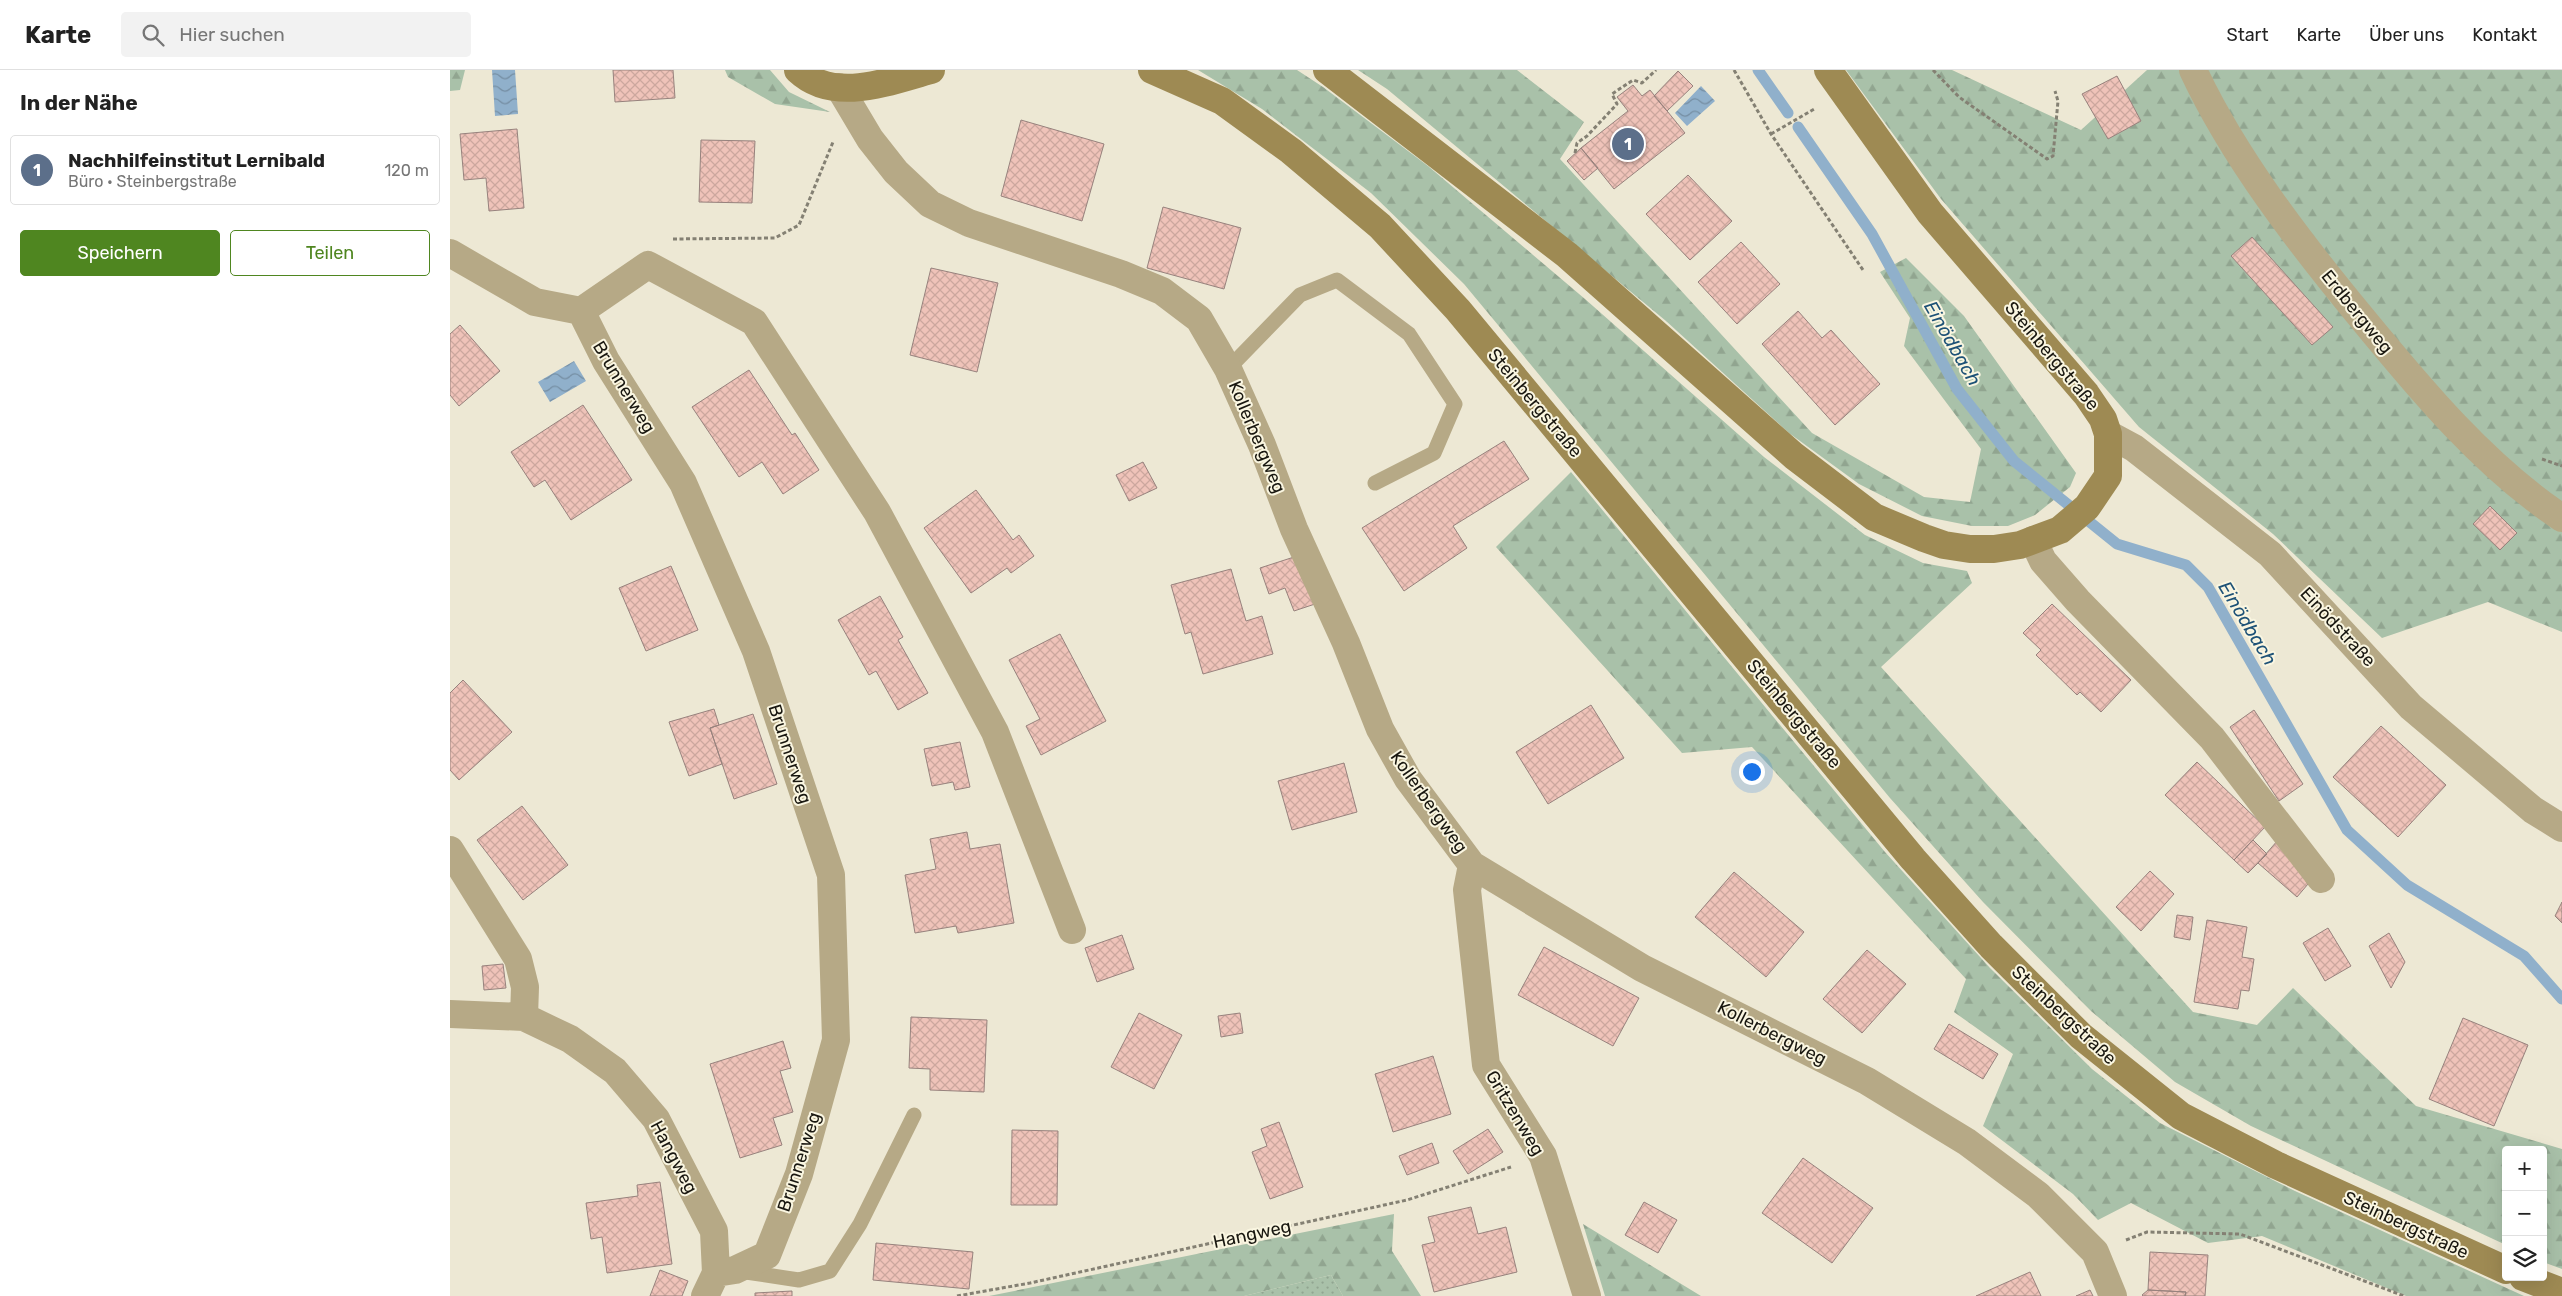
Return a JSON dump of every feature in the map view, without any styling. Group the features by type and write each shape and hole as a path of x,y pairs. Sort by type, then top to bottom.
{"main road":[{"path":"798,70 820,85 839,87 864,87 931,70"},
{"name":"Steinbergstraße","path":"1152,70 1222,102 1291,151 1380,226 1464,318 1913,859 1991,946 2081,1036 2181,1116 2293,1173 2502,1268"},
{"name":"Steinbergstraße","path":"1327,70 1567,255 1794,456 1874,516 1944,546 1961,548 1994,550 2020,545 2060,530 2087,507 2108,476 2108,434 2103,419 2086,394 1930,213 1828,70"},
{"path":"2533,1281 2562,1292"}],"street":[{"name":"Erdbergweg","path":"2193,70 2244,158 2303,247 2404,369 2487,456 2562,518"},
{"name":"Kollerbergweg","path":"839,87 870,139 896,172 930,204 969,223 1121,274 1162,291 1199,319 1228,369 1262,445 1294,529 1346,643 1380,730 1408,779 1472,865 1642,968 1867,1081 1967,1142 2038,1195 2095,1252 2114,1296"},
{"path":"450,253 535,302 582,311 648,265 754,322 872,504 995,732 1072,930"},
{"name":"Brunnerweg","path":"582,311 606,361 683,483 756,652 830,875 836,1040 800,1174 767,1255 719,1280"},
{"name":"Einödstraße","path":"2108,434 2134,448 2270,554 2411,707 2533,810 2562,828"},
{"path":"2033,540 2043,560 2078,601 2212,738 2321,879"},
{"path":"450,850 518,959 525,987 524,1017"},
{"name":"Gritzenweg","path":"1472,865 1467,890 1486,1065 1544,1156 1587,1296"},
{"name":"Hangweg","path":"450,1014 524,1017 570,1039 614,1071 656,1119 714,1231 719,1280"}],"lane":[{"path":"1228,369 1300,295 1337,280 1409,334 1455,404 1434,453 1375,484"},
{"path":"719,1280 799,1280 830,1271 860,1224 914,1115"}],"path":[{"path":"1576,153 1577,143 1587,136 1617,104 1612,94 1633,80 1642,83 1656,70"},
{"path":"1734,70 1771,134 1864,270"},
{"path":"1933,70 1959,97 2047,159 2053,156 2058,101 2055,91"},
{"path":"648,265 662,239 775,238 799,225 840,126 854,111"},
{"path":"1771,134 1807,113"},
{"name":"Hangweg","path":"957,1296 1030,1283 1407,1200 1544,1156"},
{"path":"2095,1252 2146,1232 2240,1234 2404,1296"}],"green space":[{"path":"450,70 465,70 460,90 450,91"},
{"path":"725,70 770,70 789,92 830,112 775,104 728,77"},
{"path":"1198,70 1297,70 1323,87 1428,166 1585,299 1764,457 1865,535 1923,563 1967,571 1972,583 1881,667 2193,1012 2257,1025 2293,988 2416,1106 2562,1149 2562,1269 2547,1263 2547,1146 2502,1146 2502,1243 2251,1126 2175,1082 2091,1011 1983,902 1890,798 1464,284 1371,193 1262,109"},
{"path":"1358,70 1517,70 1584,122 1560,159 1812,433 1924,497 1970,502 1981,449 1904,346 1910,318 1880,272 1906,258 1964,316 2076,473 2070,487 2035,515 2008,526 1972,526 1922,516 1859,484 1789,433 1666,321 1387,89"},
{"path":"1846,70 1952,70 2081,130 2147,70 2562,70 2562,632 2488,602 2382,638 2273,534 2139,427 1941,199"},
{"path":"1571,472 1885,852 1990,968 2092,1069 2160,1123 2295,1191 2524,1296 2406,1296 2262,1236 2208,1243 2131,1203 2098,1220 2073,1194 1983,1126 2013,1054 1954,1012 1966,979 1752,747 1682,753 1496,547"},
{"path":"1394,1214 1392,1251 1421,1296 1343,1296 1331,1275 1244,1296 989,1296"},
{"path":"1583,1224 1701,1296 1605,1296"},
{"path":"1331,1275 1343,1296 1244,1296"}],"water":[{"path":"492,70 515,70 518,114 495,116"},
{"path":"1701,86 1715,101 1687,126 1675,113"},
{"path":"574,361 586,381 550,402 538,382"}],"building":[{"path":"613,70 673,70 675,98 615,102"},
{"path":"1678,71 1693,86 1667,111 1654,96"},
{"path":"2117,76 2141,121 2108,139 2082,94"},
{"path":"1633,85 1642,96 1650,90 1685,133 1614,189 1581,148 1628,111 1617,97"},
{"path":"1021,120 1104,144 1082,221 1001,196"},
{"path":"517,129 524,208 489,211 486,178 464,180 460,134"},
{"path":"701,140 755,141 752,203 699,202"},
{"path":"1581,148 1598,168 1584,180 1567,161"},
{"path":"1688,175 1732,221 1690,260 1646,214"},
{"path":"1163,207 1241,228 1224,289 1147,268"},
{"path":"2252,237 2333,327 2312,345 2231,256"},
{"path":"1741,242 1780,284 1737,324 1698,282"},
{"path":"931,268 998,283 977,372 910,355"},
{"path":"1798,311 1822,338 1831,330 1880,384 1835,425 1762,344"},
{"path":"460,325 500,371 459,406 450,395 450,334"},
{"path":"749,370 792,435 795,433 819,470 783,494 762,462 739,477 692,407"},
{"path":"583,405 632,480 571,520 545,480 534,487 511,452"},
{"path":"1504,441 1529,479 1453,526 1467,548 1404,591 1362,528"},
{"path":"1143,462 1157,488 1129,501 1116,475"},
{"path":"976,490 1013,540 1019,535 1034,556 1011,573 1007,568 971,593 924,528"},
{"path":"2490,506 2517,533 2500,550 2473,524"},
{"path":"1294,557 1318,603 1294,611 1285,588 1269,594 1260,568"},
{"path":"671,566 698,630 646,651 619,588"},
{"path":"1231,569 1246,621 1262,616 1273,654 1203,674 1191,632 1185,634 1171,585"},
{"path":"880,596 903,637 898,640 928,693 898,710 876,671 869,675 838,620"},
{"path":"2052,604 2131,680 2101,712 2080,692 2077,695 2036,655 2041,650 2023,633"},
{"path":"1060,634 1106,721 1041,755 1026,726 1040,719 1009,660"},
{"path":"463,680 512,732 459,780 450,770 450,693"},
{"path":"1591,705 1624,758 1548,804 1516,752"},
{"path":"714,709 719,725 710,728 722,764 689,776 669,722"},
{"path":"2254,710 2303,784 2279,801 2230,727"},
{"path":"753,714 777,784 734,799 710,728"},
{"path":"2381,726 2446,785 2398,837 2333,777"},
{"path":"960,742 970,787 955,790 953,782 932,786 924,749"},
{"path":"2197,762 2265,827 2234,860 2165,795"},
{"path":"1344,763 1357,812 1292,830 1278,781"},
{"path":"522,806 568,865 523,900 477,840"},
{"path":"967,832 970,849 1000,844 1014,923 958,933 956,926 915,933 905,875 936,869 930,839"},
{"path":"2253,840 2267,854 2248,873 2234,860"},
{"path":"2278,840 2308,884 2297,897 2258,863"},
{"path":"2150,871 2174,894 2141,931 2116,907"},
{"path":"1734,872 1804,932 1766,977 1695,917"},
{"path":"2562,902 2562,923 2555,916"},
{"path":"2177,915 2193,917 2190,940 2174,937"},
{"path":"2207,920 2247,927 2242,957 2254,959 2249,991 2241,990 2238,1009 2194,1002"},
{"path":"2328,928 2351,966 2325,981 2303,943"},
{"path":"2389,933 2405,962 2391,988 2369,946"},
{"path":"1122,935 1134,969 1097,982 1085,948"},
{"path":"1544,947 1639,998 1613,1046 1518,995"},
{"path":"1867,950 1906,984 1862,1033 1823,999"},
{"path":"503,964 506,988 484,990 482,966"},
{"path":"1139,1013 1182,1035 1154,1089 1111,1067"},
{"path":"1240,1013 1243,1033 1221,1037 1218,1016"},
{"path":"911,1017 987,1020 984,1092 930,1090 930,1069 909,1068"},
{"path":"2463,1018 2528,1045 2494,1126 2429,1099"},
{"path":"1949,1024 1998,1054 1983,1079 1934,1049"},
{"path":"783,1041 791,1068 780,1071 793,1112 773,1118 782,1145 740,1158 710,1064"},
{"path":"1433,1056 1451,1114 1393,1132 1375,1074"},
{"path":"1279,1122 1303,1187 1270,1199 1252,1152 1267,1146 1261,1129"},
{"path":"1488,1129 1503,1152 1468,1174 1453,1151"},
{"path":"1012,1130 1058,1131 1057,1205 1011,1205"},
{"path":"1432,1143 1439,1163 1407,1175 1399,1156"},
{"path":"1803,1158 1873,1208 1832,1263 1762,1213"},
{"path":"660,1182 672,1264 607,1273 602,1237 591,1239 586,1203 638,1196 637,1185"},
{"path":"1644,1202 1677,1220 1658,1253 1625,1235"},
{"path":"1471,1207 1478,1234 1506,1227 1517,1272 1434,1292 1422,1245 1435,1242 1428,1217"},
{"path":"876,1243 973,1252 969,1289 873,1280"},
{"path":"2150,1252 2208,1255 2205,1296 2185,1296 2186,1292 2148,1290"},
{"path":"660,1270 688,1281 682,1296 650,1296"},
{"path":"2030,1272 2041,1296 1976,1296"},
{"path":"2090,1290 2093,1296 2076,1296"},
{"path":"2148,1290 2186,1292 2185,1296 2142,1295"},
{"path":"792,1291 792,1296 755,1296 755,1293"}],"waterway":[{"name":"Einödbach","path":"1758,70 1788,113"},
{"name":"Einödbach","path":"1798,127 1872,234 1957,389 2014,461 2117,544 2186,565 2208,587 2347,830 2407,885 2524,956 2562,999"}],"place":[{"name":"Nachhilfeinstitut Lernibald","path":"1628,144"}]}
